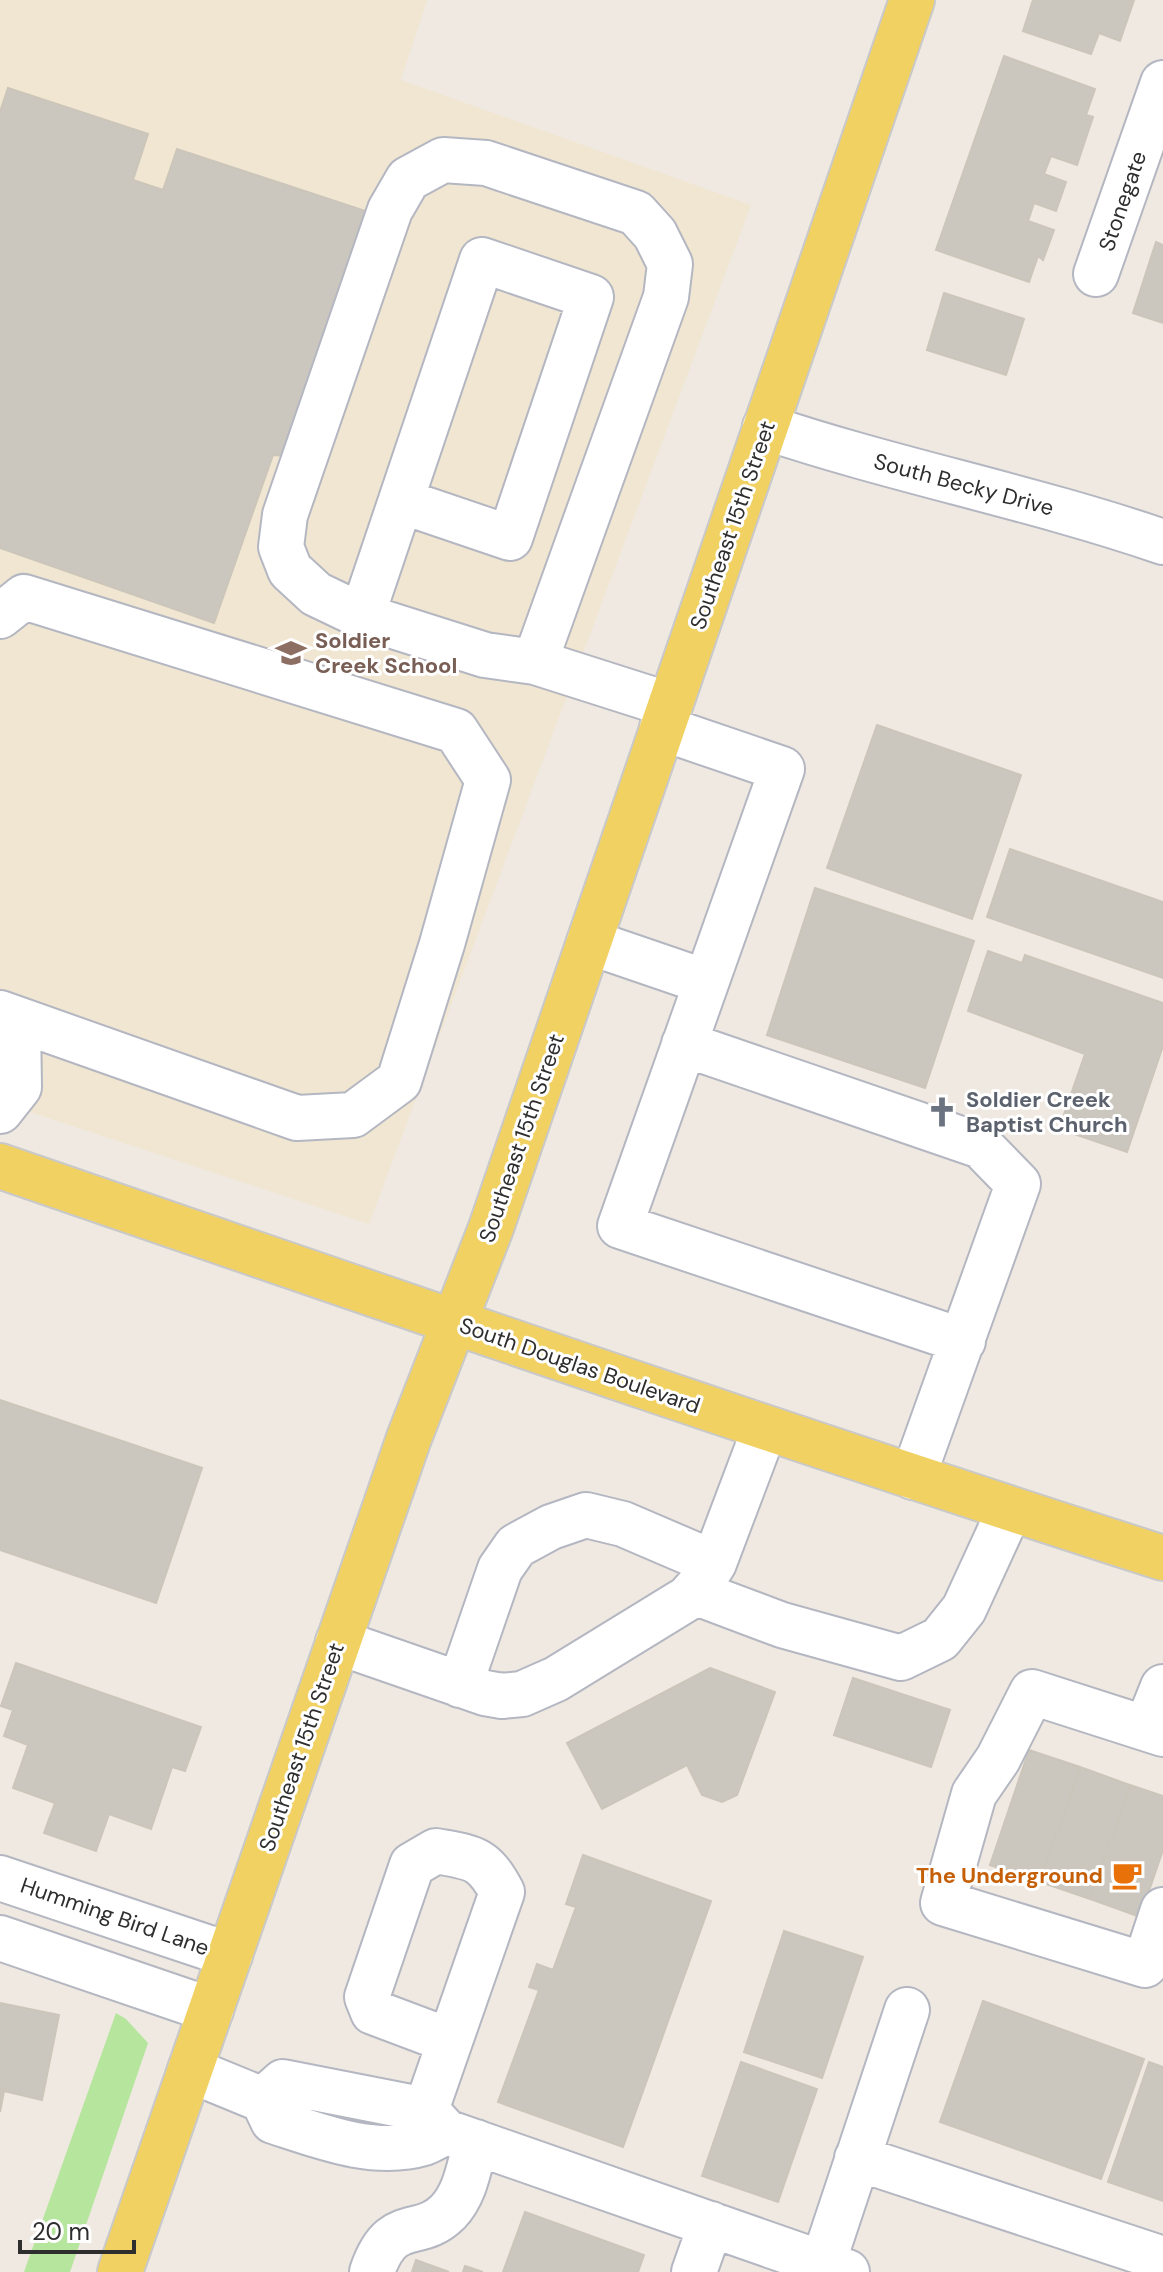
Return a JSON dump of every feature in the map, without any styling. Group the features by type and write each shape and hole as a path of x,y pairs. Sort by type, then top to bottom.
{"main road":[{"name":"Southeast 15th Street","path":"120,2272 409,1438 496,1213 912,0"},
{"name":"South Douglas Boulevard","path":"0,1166 765,1428 1163,1558"}],"street":[{"name":"Stonegate","path":"1096,274 1151,156 1163,83"},
{"path":"535,662 666,297 670,264 655,234 636,213 486,163 443,160 408,179 390,210 285,515 281,547 290,570 316,594 362,616 485,655 535,662 666,716 782,769 620,1226 963,1341"},
{"path":"362,616 482,260 591,297 510,538 401,501"},
{"name":"South Becky Drive","path":"765,427 829,448 1113,524 1163,542"},
{"path":"0,616 24,597 456,731 488,780 399,1081 353,1115 297,1118 6,1026 19,1087 0,1111"},
{"path":"589,942 706,982"},
{"path":"684,1044 981,1146 1018,1184 913,1477"},
{"path":"338,1642 460,1685 502,1696 522,1694 556,1679 688,1598 704,1577 765,1428"},
{"path":"460,1685 500,1569 516,1546 551,1527 586,1515 623,1524 782,1625 901,1658 940,1639 964,1609 1010,1509"},
{"path":"1163,1687 1155,1731 1032,1692 998,1759 974,1794 943,1903 1145,1965 1163,1910"},
{"name":"Humming Bird Lane","path":"0,1878 230,1955"},
{"path":"71,1962 89,1907"},
{"path":"0,1938 211,2010"},
{"path":"449,2128 835,2268 857,2158 907,2010"},
{"path":"372,2272 387,2241 406,2229 432,2223 447,2213 462,2192 449,2128 450,2041"},
{"path":"190,2070 263,2100 273,2121 333,2141 382,2147 423,2143 449,2128"},
{"path":"857,2158 1163,2259"},
{"path":"694,2272 711,2224"}],"shaded area":[{"name":"Soldier Creek School","path":"0,0 427,0 401,80 751,205 369,1224 0,1102"}],"green space":[{"path":"116,2013 126,2019 148,2043 70,2272 24,2272"}],"building":[{"path":"1033,0 1134,0 1120,41 1099,33 1091,54 1023,31"},
{"path":"1004,56 1095,89 1086,115 1093,117 1077,165 1051,156 1044,174 1066,182 1056,211 1034,203 1028,221 1054,230 1043,260 1038,256 1029,282 936,250"},
{"path":"8,88 148,134 133,180 163,190 177,149 368,212 288,456 273,455 214,623 0,548 0,112"},
{"path":"1156,242 1163,245 1163,323 1133,313"},
{"path":"944,293 1024,319 1006,375 927,350"},
{"path":"877,725 1021,775 972,919 827,868"},
{"path":"1010,849 1163,902 1163,978 987,917"},
{"path":"815,888 974,941 925,1088 767,1035"},
{"path":"988,951 1022,963 1025,955 1163,1003 1163,1046 1127,1152 1059,1129 1085,1054 968,1011"},
{"path":"0,1400 202,1468 156,1603 0,1550"},
{"path":"16,1663 201,1727 185,1771 172,1767 151,1829 109,1814 96,1851 44,1833 55,1803 13,1788 28,1745 4,1736 13,1710 1,1706"},
{"path":"710,1668 775,1692 737,1795 722,1802 702,1795 687,1765 602,1809 567,1743"},
{"path":"853,1678 950,1710 931,1767 834,1735"},
{"path":"1029,1750 1080,1767 1040,1882 990,1865"},
{"path":"1080,1767 1130,1785 1090,1899 1040,1882"},
{"name":"The Underground","path":"1130,1785 1163,1796 1163,1850 1140,1917 1090,1899"},
{"path":"583,1855 711,1901 623,2147 498,2102 539,1990 529,1987 537,1964 553,1970 576,1907 566,1904"},
{"path":"784,1931 863,1957 822,2078 744,2052"},
{"path":"983,2001 1144,2059 1101,2179 940,2122"},
{"path":"0,2003 59,2015 42,2100 4,2091 0,2112"},
{"path":"741,2062 817,2089 778,2202 702,2176"},
{"path":"1149,2062 1163,2067 1163,2201 1108,2182"},
{"path":"525,2212 644,2255 638,2272 503,2272"},
{"path":"416,2260 449,2272 412,2272"},
{"path":"465,2266 483,2272 463,2272"}],"place":[{"name":"Soldier Creek School","path":"291,653"},
{"name":"Soldier Creek Baptist Church","path":"942,1112"},
{"name":"The Underground","path":"1127,1875"}]}
